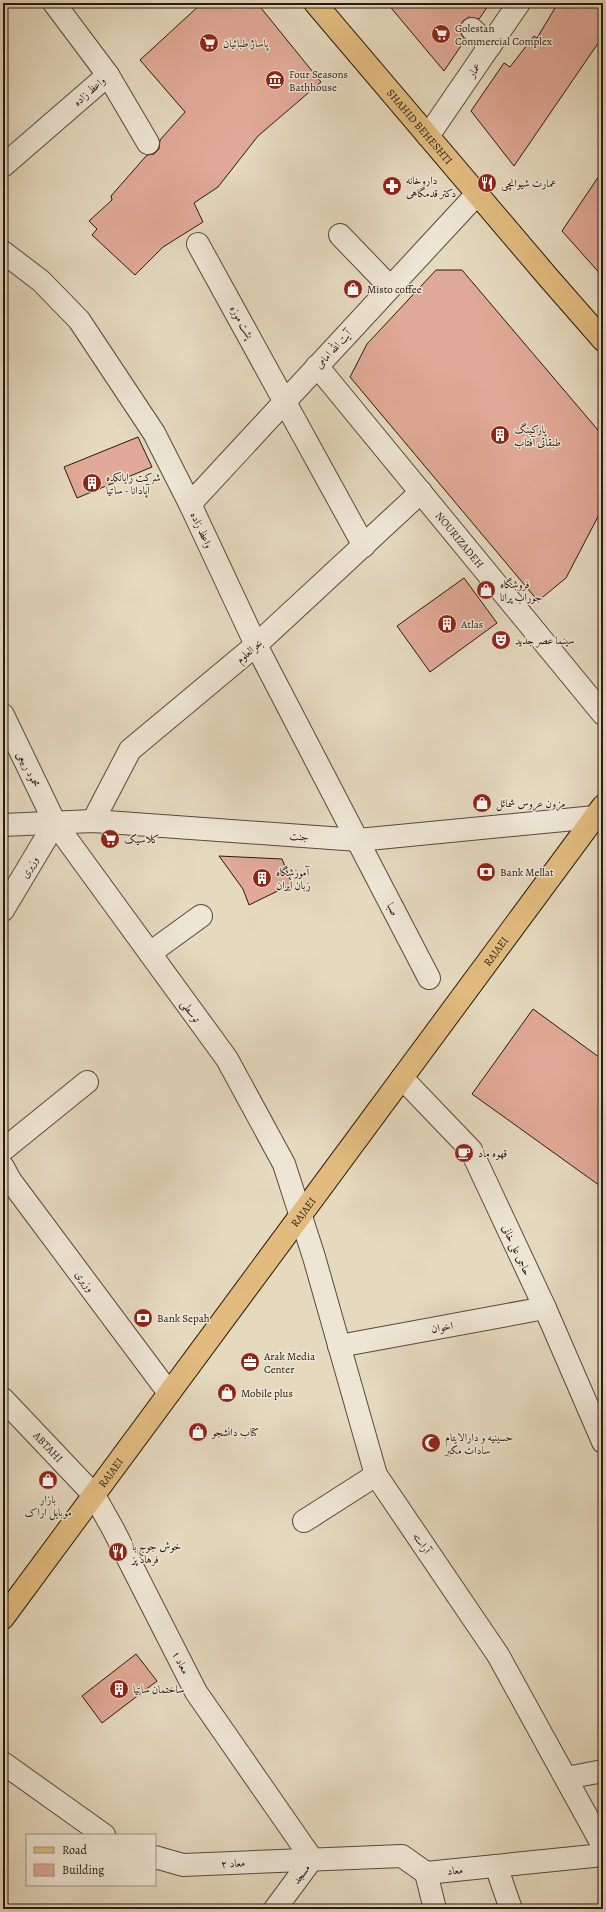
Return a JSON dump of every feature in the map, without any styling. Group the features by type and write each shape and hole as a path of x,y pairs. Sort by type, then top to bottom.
{"main road":[{"name":"SHAHID BEHESHTI","path":"316,3 476,194 603,340"},
{"name":"RAJAEI","path":"3,1618 599,812"}],"street":[{"name":"واعظ زاده","path":"3,166 108,75 54,3"},
{"name":"عمار","path":"428,136 519,3"},
{"path":"472,30 490,46"},
{"path":"108,75 148,143"},
{"name":"آیت الله امامی","path":"190,504 476,194"},
{"path":"340,235 390,287"},
{"name":"پشت موزه","path":"198,244 364,546"},
{"name":"واعظ زاده","path":"3,252 41,281 79,320 154,433 190,504 256,645 358,840"},
{"name":"NOURIZADEH","path":"317,366 603,714"},
{"name":"بحرالعلوم","path":"93,821 130,750 256,645 421,492"},
{"name":"محمود ربیعی","path":"3,715 55,823"},
{"name":"جنت","path":"3,825 93,821 358,840 599,812"},
{"name":"وزیری","path":"3,910 55,823"},
{"name":"توسطی","path":"55,823 227,1059 284,1164 301,1214"},
{"name":"صبا","path":"358,840 428,978"},
{"path":"150,953 201,916"},
{"name":"حاجی علی خانی","path":"402,1078 471,1150 545,1308 603,1442"},
{"path":"3,1150 87,1082"},
{"name":"وزیری","path":"3,1167 10,1180 169,1393"},
{"name":"آراسته","path":"301,1214 376,1475 498,1655 603,1846"},
{"name":"اخوان","path":"339,1346 545,1308"},
{"name":"ABTAHI","path":"3,1400 94,1495"},
{"path":"304,1521 376,1475"},
{"name":"معاد ۱","path":"94,1495 113,1529 196,1692 312,1859"},
{"path":"3,1763 103,1834"},
{"path":"566,1778 603,1771"},
{"path":"312,1859 402,1856 426,1873 436,1909"},
{"name":"معاد","path":"426,1873 603,1856"},
{"name":"معاد ۲","path":"156,1857 183,1865 312,1859"},
{"name":"مسجد","path":"276,1909 312,1859"},
{"path":"496,1866 511,1909"}],"building":[{"path":"202,3 257,3 321,82 258,136 218,187 194,203 203,222 163,247 135,275 92,235 97,229 89,221 112,200 111,196 147,155 154,154 159,149 160,140 185,112 140,60"},
{"name":"Golestan Commercial Complex","path":"387,3 490,3 479,19 469,17 463,21 460,26 460,32 465,40 444,71"},
{"path":"558,3 603,3 603,36 514,166 471,111 504,63 510,67 534,36 537,38"},
{"path":"603,170 603,277 562,231"},
{"name":"پارکینگ طبقاتی آفتاب","path":"436,270 462,270 603,436 603,507 566,578 538,601 350,377 367,344"},
{"name":"شرکت رایانکده آپادانا - ساتیا","path":"138,437 152,467 77,498 64,467"},
{"name":"Atlas","path":"464,578 497,623 430,672 397,626"},
{"name":"آموزشگاه زبان ایران","path":"219,856 282,859 292,884 249,905 243,889"},
{"path":"533,1009 603,1060 603,1188 472,1094"},
{"name":"ساختمان ساتیا","path":"136,1654 157,1681 102,1723 82,1696"}],"place":[{"name":"Golestan Commercial Complex","path":"441,34"},
{"name":"پاساژ طبائیان","path":"209,43"},
{"name":"Four Seasons Bathhouse","path":"275,80"},
{"name":"عمارت شیوانچی","path":"487,183"},
{"name":"داروخانه دکتر قدمگاهی","path":"392,186"},
{"name":"Misto coffee","path":"353,289"},
{"name":"پارکینگ طبقاتی آفتاب","path":"500,435"},
{"name":"شرکت رایانکده آپادانا - ساتیا","path":"92,483"},
{"name":"فروشگاه جوراب پرانا","path":"486,590"},
{"name":"Atlas","path":"447,624"},
{"name":"سینما عصر جدید","path":"501,640"},
{"name":"مزون عروس شمائل","path":"482,803"},
{"name":"کلاسیک","path":"110,839"},
{"name":"Bank Mellat","path":"486,872"},
{"name":"آموزشگاه زبان ایران","path":"262,878"},
{"name":"قهوه ماد","path":"464,1153"},
{"name":"Bank Sepah","path":"143,1318"},
{"name":"Arak Media Center","path":"250,1362"},
{"name":"Mobile plus","path":"227,1393"},
{"name":"کتاب دانشجو","path":"198,1432"},
{"name":"حسینیه و دارالایتام سادات مکبر","path":"431,1443"},
{"name":"بازار موبایل اراک","path":"48,1480"},
{"name":"خوش جوج با فرهاد پز","path":"118,1552"},
{"name":"ساختمان ساتیا","path":"119,1689"}]}
